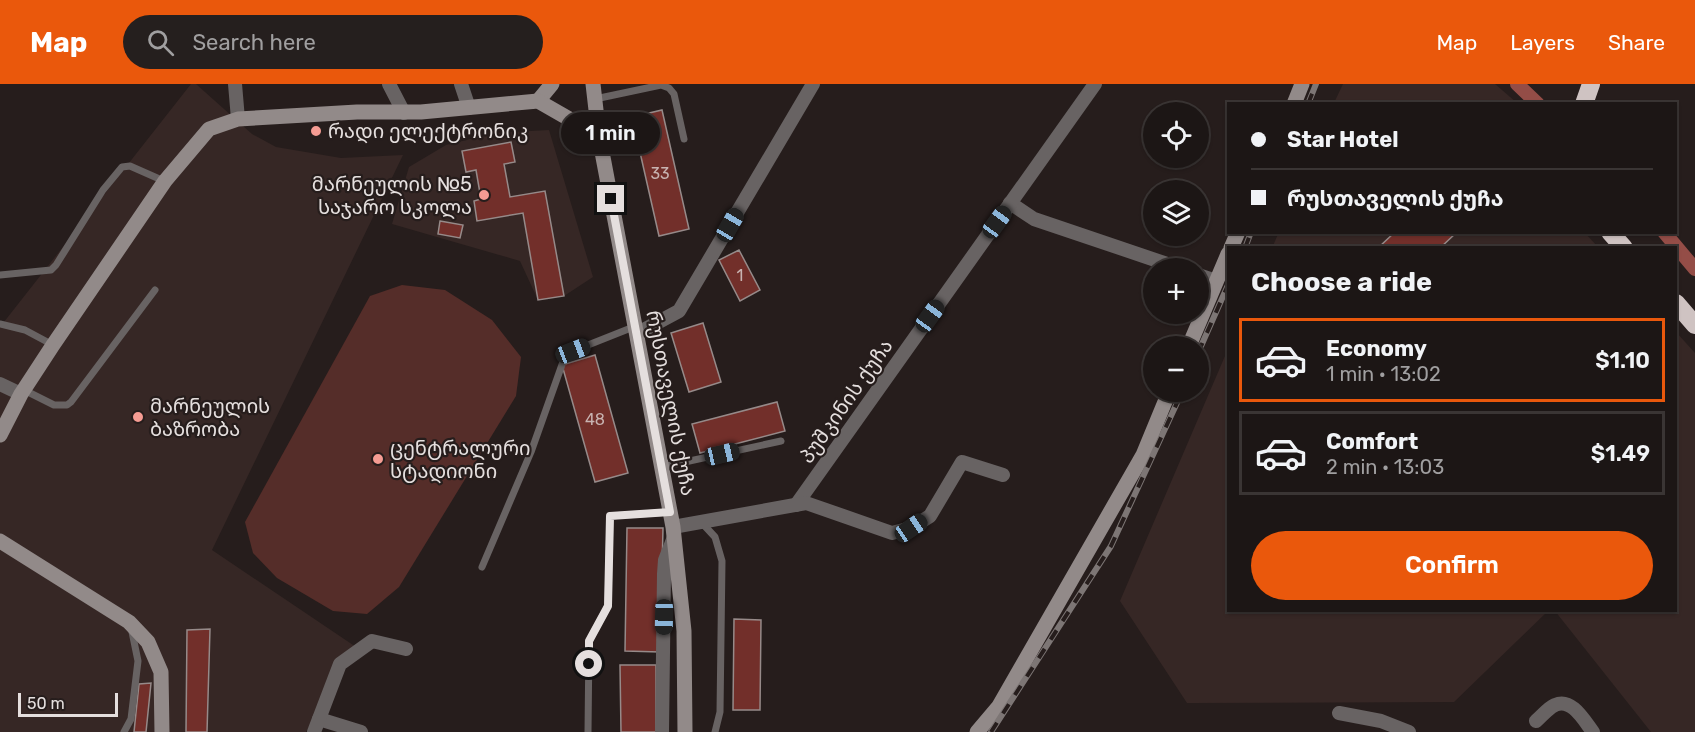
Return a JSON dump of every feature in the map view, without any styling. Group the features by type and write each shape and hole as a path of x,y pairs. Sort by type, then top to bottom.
{"highway":[{"path":"1585,102 1591,84"},
{"path":"1612,234 1622,246"},
{"path":"1677,304 1695,325"}],"street":[{"path":"235,84 238,119"},
{"path":"389,84 404,113"},
{"path":"461,84 469,108"},
{"path":"538,101 552,84"},
{"path":"637,330 679,311 813,84"},
{"name":"პუშკინის ქუჩა","path":"796,505 1095,84"},
{"path":"1295,102 1302,84"},
{"name":"რუსთაველის ქუჩა","path":"594,92 599,136 673,525 684,631 685,732"},
{"path":"0,435 23,392 53,345 165,182 209,129 238,119 315,114 404,113 538,101 599,136"},
{"path":"1011,203 1034,219 1149,258"},
{"path":"1192,336 1227,256"},
{"path":"1209,279 1216,281"},
{"path":"0,384 23,392"},
{"path":"976,732 999,706 1143,455 1165,402"},
{"path":"662,732 664,574 673,525 806,503 892,533 911,528 930,516 962,462 1003,475"},
{"path":"0,541 129,622 148,642 161,672 162,732"},
{"path":"361,732 316,725 340,664 372,641 406,649"},
{"path":"1536,721 1554,705 1568,704 1574,708 1593,732"},
{"path":"1339,713 1381,721 1410,732"}],"lane":[{"path":"594,92 662,85 669,88 674,94 684,139"},
{"path":"0,275 51,270 103,190 122,167 130,166 165,182"},
{"path":"23,392 54,405 67,405 71,402 154,290"},
{"path":"0,324 24,330 53,345"},
{"path":"482,567 531,452 564,359 573,351 637,330"},
{"path":"662,467 781,441"},
{"path":"588,732 589,641 608,606 610,516 673,525"},
{"path":"701,522 715,537 722,561 720,712 715,732"},
{"path":"124,732 131,719 138,661 129,622"}],"shaded area":[{"name":"მარნეულის ბაზრობა","path":"191,84 196,84 252,134 276,147 341,158 403,155 212,550 356,647 306,732 0,732 0,327"},
{"path":"1343,84 1495,84 1516,102 1334,102"},
{"name":"მარნეულის №5 საჯარო სკოლა","path":"549,130 593,277 564,296 538,300 520,261 392,224 409,167 446,145 495,133"},
{"path":"1278,234 1586,234 1597,246 1273,246"},
{"name":"ცენტრალური სტადიონი","path":"402,285 445,290 492,320 521,357 516,396 399,587 367,614 333,611 277,578 253,553 245,522 370,296"},
{"path":"1677,333 1695,353 1695,732 1651,732 1556,612 1677,612"},
{"path":"1227,351 1227,612 1547,612 1454,702 1187,703 1120,601 1205,402 1209,402 1209,393"}],"building":[{"path":"662,110 689,229 659,236 632,117"},
{"path":"511,142 515,162 504,164 510,197 545,191 564,296 538,300 523,213 477,221 474,201 481,199 476,170 466,172 462,151"},
{"path":"440,221 463,225 460,238 438,234"},
{"path":"1393,234 1455,234 1442,246 1380,246"},
{"path":"739,250 760,290 740,301 719,260"},
{"path":"703,323 721,382 689,392 671,333"},
{"path":"595,355 628,473 595,482 562,365"},
{"path":"777,402 785,431 700,453 692,424"},
{"path":"627,528 663,528 660,652 625,651"},
{"path":"734,619 761,620 760,710 733,710"},
{"path":"210,629 207,732 186,732 187,630"},
{"path":"620,665 656,665 656,732 621,732"},
{"path":"151,683 146,732 134,732 139,684"}],"waterway":[{"path":"1517,84 1536,102"},
{"path":"1666,234 1676,246"},
{"path":"1677,248 1695,269"}],"railway":[{"path":"1309,102 1316,84"},
{"path":"1246,246 1250,234"},
{"path":"1206,336 1227,287"},
{"path":"991,732 1111,546 1177,402"}],"place":[{"name":"რადი ელექტრონიკ","path":"316,131"},
{"name":"მარნეულის №5 საჯარო სკოლა","path":"484,195"},
{"name":"მარნეულის ბაზრობა","path":"138,417"},
{"name":"ცენტრალური სტადიონი","path":"378,459"}],"route":[{"path":"589,664 589,641 608,606 610,516 670,512 611,199"}]}
